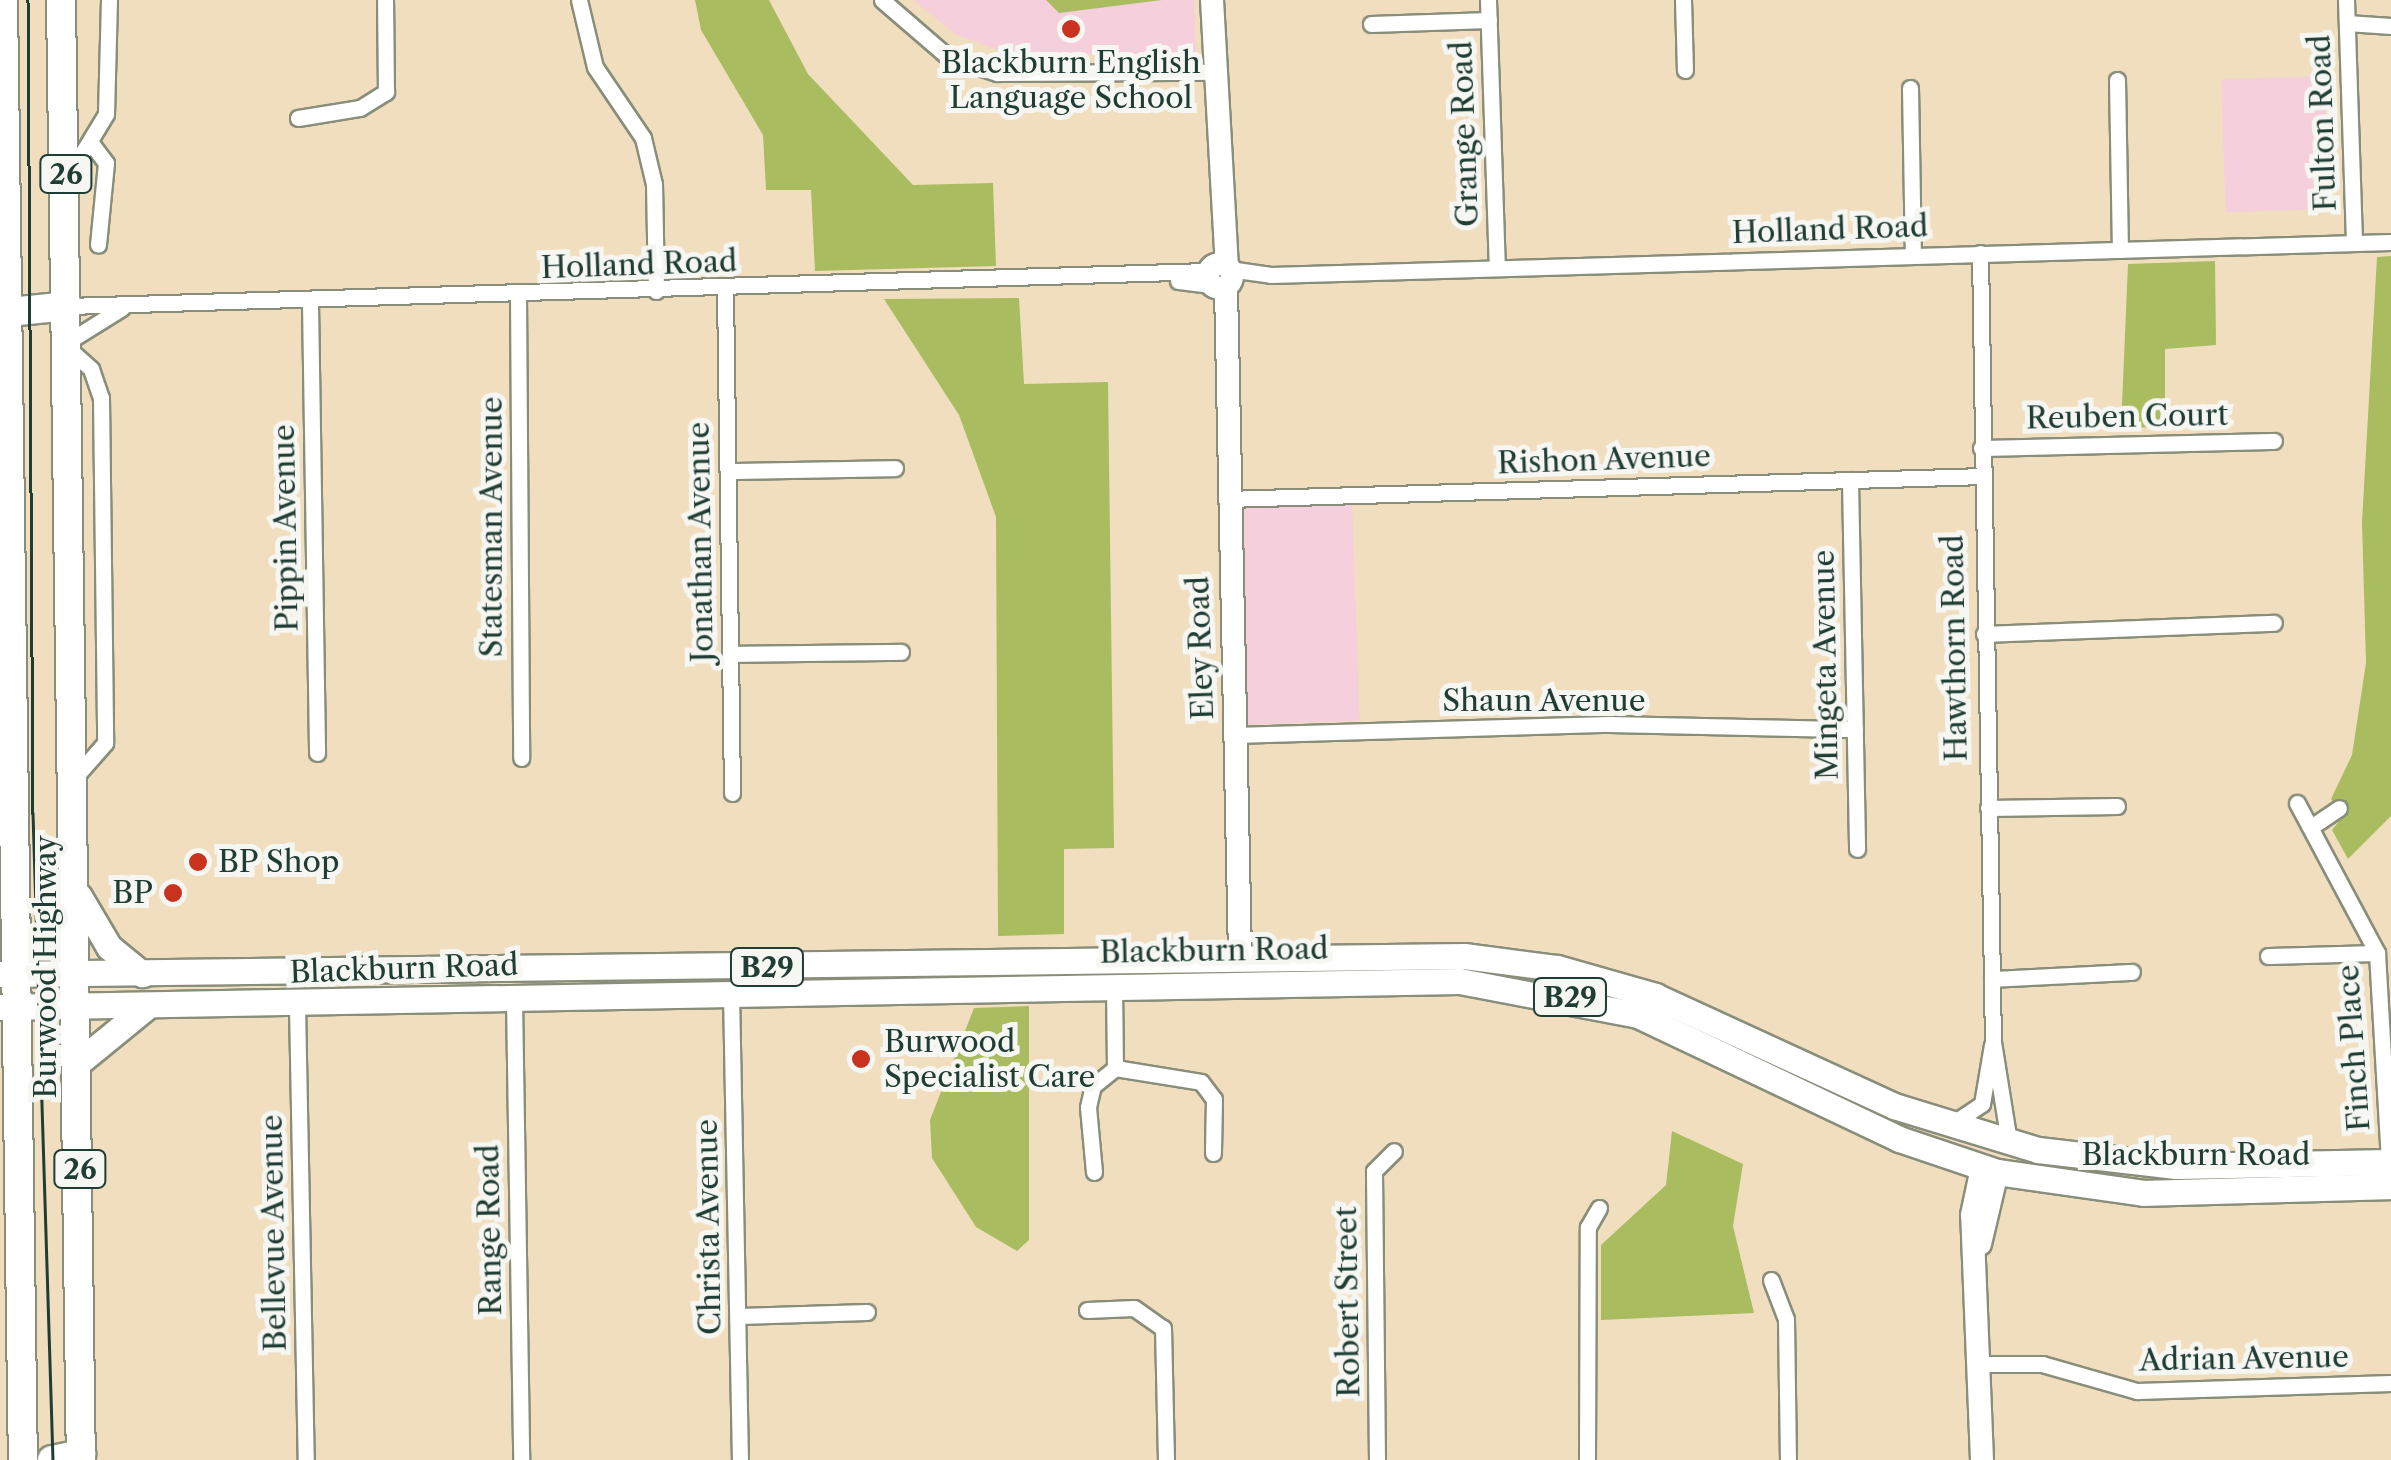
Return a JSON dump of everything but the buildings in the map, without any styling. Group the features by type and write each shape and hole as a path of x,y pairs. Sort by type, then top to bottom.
{"highway":[{"name":"Burwood Highway","path":"4,0 2,71 10,312 5,1007 24,1460"},
{"name":"Burwood Highway","path":"61,0 78,774 81,1457"},
{"path":"10,312 68,306"},
{"path":"52,1460 81,1457"}],"main road":[{"name":"Eley Road","path":"1212,0 1241,970"},
{"path":"79,896 109,948 142,974"},
{"name":"Blackburn Road","path":"5,1007 146,1008 514,998 730,980 1241,970 1464,956 1557,968 1694,1010 1817,1070 1945,1125 1999,1158"},
{"name":"Blackburn Road","path":"5,974 1114,986 1241,970 1431,980 1569,996 1673,1028 1899,1139 2144,1193 2390,1170"},
{"path":"79,1062 146,1008"},
{"path":"1817,1070 1999,1158"},
{"name":"Hawthorn Road","path":"1982,1460 1980,1244 1999,1158"}],"street":[{"path":"66,180 91,143 108,100 110,0"},
{"path":"298,118 360,108 386,92 385,0"},
{"path":"579,0 595,67 643,138 654,184 656,292"},
{"path":"882,0 948,58 997,72 1214,72"},
{"name":"Grange Road","path":"1488,0 1496,267"},
{"path":"1683,0 1684,70"},
{"name":"Fulton Road","path":"2346,0 2354,243"},
{"path":"1370,24 1488,20"},
{"path":"2347,23 2391,26"},
{"path":"2117,80 2120,250"},
{"path":"1910,88 1913,255"},
{"path":"91,143 106,164 98,244"},
{"name":"Holland Road","path":"68,306 310,303 2391,242"},
{"name":"Hawthorn Road","path":"1980,253 1984,634 1999,1158"},
{"name":"Jonathan Avenue","path":"725,290 732,793"},
{"name":"Statesman Avenue","path":"518,296 521,758"},
{"name":"Pippin Avenue","path":"310,303 318,753"},
{"path":"69,345 126,306"},
{"name":"Reuben Court","path":"1982,448 2274,442"},
{"path":"728,471 895,468"},
{"name":"Rishon Avenue","path":"1227,499 1982,476"},
{"name":"Mingeta Avenue","path":"1850,480 1857,850"},
{"path":"1984,634 2274,623"},
{"path":"730,654 901,652"},
{"name":"Shaun Avenue","path":"1234,735 1609,724 1855,729"},
{"name":"Finch Place","path":"2297,804 2314,825 2377,953 2390,1170"},
{"path":"1988,808 2117,806"},
{"path":"2314,825 2339,808"},
{"path":"2268,956 2377,953"},
{"path":"1992,979 2132,972"},
{"name":"Christa Avenue","path":"730,980 740,1460"},
{"path":"1114,986 1115,1068"},
{"name":"Range Road","path":"514,998 521,1460"},
{"name":"Bellevue Avenue","path":"297,1005 306,1460"},
{"name":"Hawthorn Road","path":"1945,1125 1982,1104 1994,1042"},
{"path":"1094,1172 1088,1107 1093,1086 1115,1068 1201,1082 1214,1099 1213,1154"},
{"name":"Robert Street","path":"1377,1460 1374,1171 1394,1151"},
{"path":"1588,1460 1588,1227 1599,1208"},
{"path":"1771,1280 1786,1319 1788,1460"},
{"path":"1087,1310 1134,1308 1163,1328 1166,1460"},
{"path":"739,1316 867,1312"},
{"name":"Adrian Avenue","path":"1981,1364 2042,1364 2136,1390 2391,1384"}],"shaded area":[{"name":"Blackburn English Language School","path":"913,0 1194,0 1196,52 1018,57 957,35"},
{"path":"2324,76 2329,209 2226,213 2221,80"},
{"path":"1352,501 1360,721 1242,725 1234,505"}],"green space":[{"path":"695,0 769,0 808,74 913,185 993,183 996,266 815,271 811,190 766,190 763,135 701,30"},
{"path":"1046,0 1162,0 1059,13"},
{"path":"2391,256 2391,816 2348,859 2332,830 2343,816 2331,799 2352,755 2366,663 2362,522 2377,257"},
{"path":"2215,261 2216,345 2165,349 2165,427 2121,428 2128,264"},
{"path":"1019,298 1024,384 1108,382 1114,848 1064,849 1064,934 998,936 996,517 959,415 884,299"},
{"path":"1029,1006 1029,1240 1017,1251 976,1227 932,1158 930,1120 974,1008"},
{"path":"1672,1131 1743,1164 1733,1226 1754,1313 1601,1320 1601,1245 1666,1185"}],"tram line":[{"path":"28,0 33,813 53,1460"}],"place":[{"name":"Blackburn English Language School","path":"1071,29"},
{"name":"BP Shop","path":"198,862"},
{"name":"BP","path":"173,893"},
{"name":"Burwood Specialist Care","path":"861,1059"}]}
